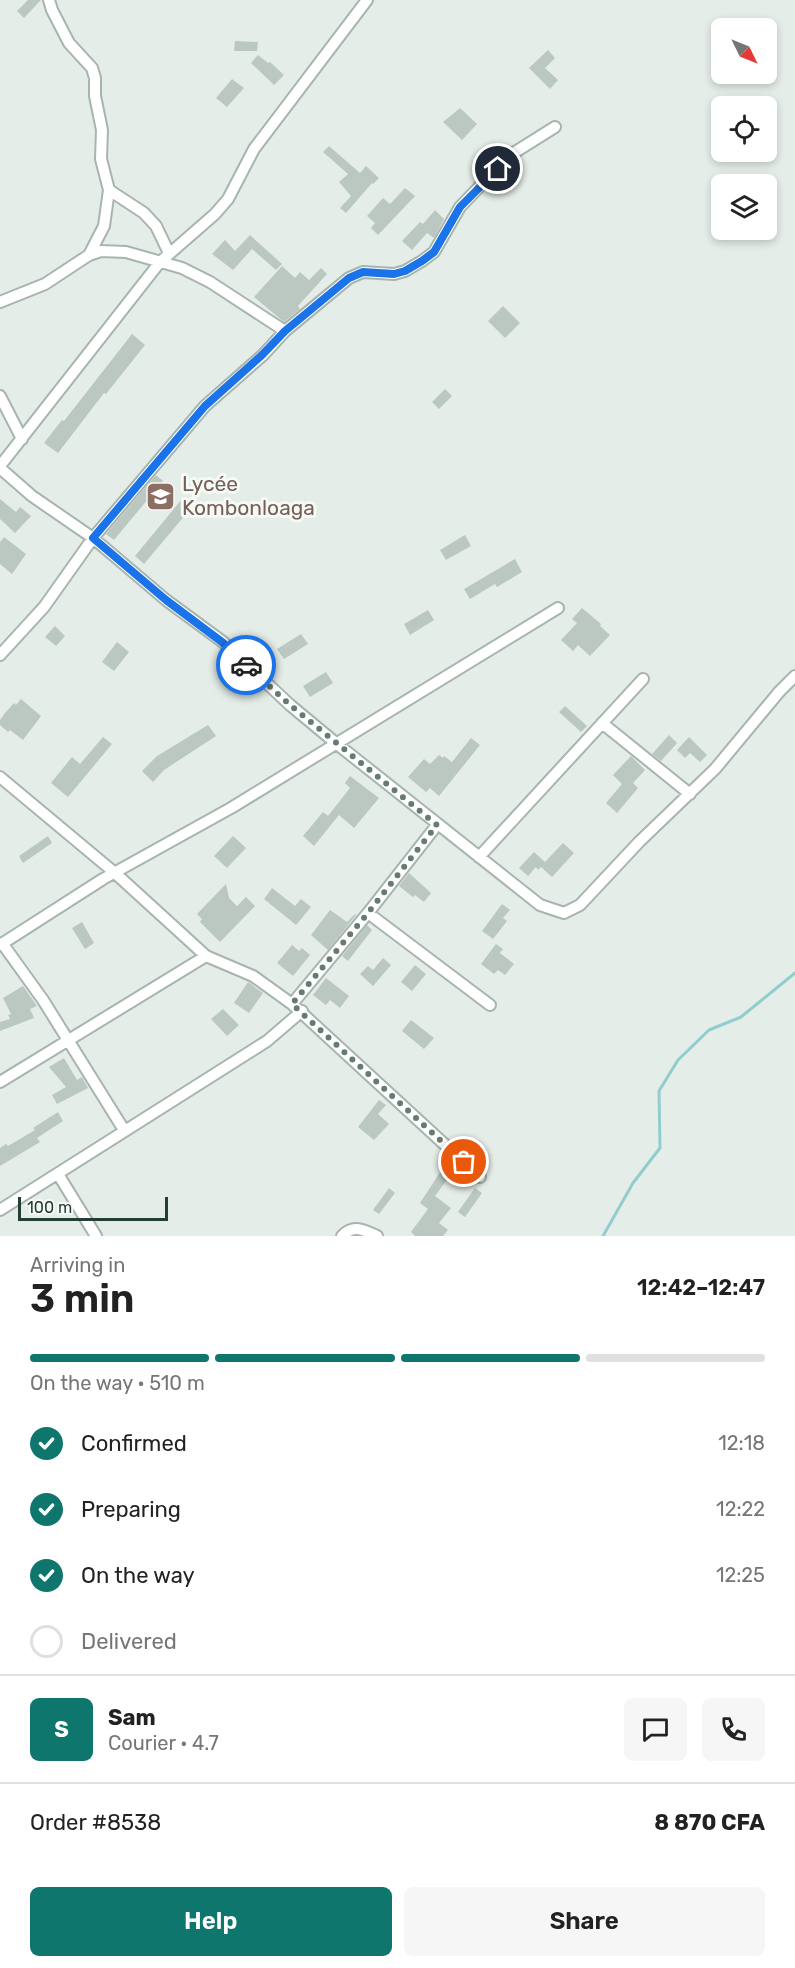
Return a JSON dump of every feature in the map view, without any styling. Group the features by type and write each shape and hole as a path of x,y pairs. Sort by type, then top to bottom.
{"street":[{"path":"49,0 69,43 94,74 94,96 102,130 101,159 108,190 104,226 89,255"},
{"path":"367,0 254,149 228,198 200,228 160,262 0,467 32,496 93,538 166,600 222,642 290,705 437,825 540,905 564,913 580,905 639,842 715,769 795,676"},
{"path":"0,655 44,607 93,538 205,406 285,331 349,278 363,272 394,274 405,271 434,252 460,207 483,183 512,154 555,127"},
{"path":"108,190 144,213 156,226 169,253"},
{"path":"0,302 45,284 89,255 101,251 126,252 182,268 210,282 285,331"},
{"path":"0,396 22,439"},
{"path":"124,1130 43,1000 1,944 115,873 231,808 558,608"},
{"path":"479,857 643,679"},
{"path":"602,723 690,794"},
{"path":"0,777 115,873 206,956 261,981 302,1011 480,1177"},
{"path":"292,1004 437,825"},
{"path":"368,913 490,1005"},
{"path":"0,1082 206,956"},
{"path":"0,1210 267,1041 302,1011"},
{"path":"58,1174 96,1236"},
{"path":"342,1236 355,1228 377,1236"}],"building":[{"path":"28,0 41,0 24,18 17,11"},
{"path":"235,41 258,42 257,51 234,51"},
{"path":"548,50 555,58 545,68 558,80 550,89 529,68"},
{"path":"258,55 284,75 274,85 251,63"},
{"path":"232,79 244,88 227,107 216,98"},
{"path":"460,108 477,124 462,140 443,122"},
{"path":"329,146 360,173 366,166 379,178 346,213 340,208 351,196 339,182 348,174 323,152"},
{"path":"405,188 415,196 378,235 371,228 375,223 367,216 383,198 390,204"},
{"path":"435,210 444,219 434,238 427,233 412,250 402,241 420,222 423,224"},
{"path":"250,235 282,264 276,270 252,249 233,270 212,254 225,240 235,251"},
{"path":"282,266 295,278 300,272 309,280 321,268 327,274 298,306 300,309 284,322 254,297"},
{"path":"503,306 520,323 505,338 488,321"},
{"path":"132,334 145,345 106,394 104,393 58,453 44,443"},
{"path":"445,389 452,396 439,409 432,402"},
{"path":"156,475 163,481 114,540 106,534"},
{"path":"0,499 16,512 20,507 31,516 15,533 0,519"},
{"path":"182,499 192,507 144,564 135,556"},
{"path":"465,535 471,546 446,560 440,550"},
{"path":"4,537 26,554 12,574 0,564 0,542"},
{"path":"515,559 522,572 470,599 464,589"},
{"path":"582,608 610,635 590,656 578,645 573,651 561,640 577,623 572,619"},
{"path":"428,610 434,620 410,635 404,624"},
{"path":"55,626 65,636 56,646 45,637"},
{"path":"301,634 308,644 284,659 277,649"},
{"path":"117,642 129,652 114,671 102,662"},
{"path":"326,672 333,683 310,697 303,686"},
{"path":"21,699 41,716 23,740 0,725 0,720 5,713"},
{"path":"565,706 587,726 581,732 559,712"},
{"path":"208,725 216,736 164,770 153,782 142,771 157,756"},
{"path":"669,735 677,743 661,761 652,754"},
{"path":"103,737 112,744 68,797 51,783 72,757 80,764"},
{"path":"689,737 707,755 700,762 690,753 685,758 677,750"},
{"path":"471,738 480,745 439,796 430,788 426,792 408,777 424,759 430,764 439,755 452,762"},
{"path":"631,756 645,770 633,783 638,788 617,813 606,803 622,784 613,775"},
{"path":"350,776 379,798 354,828 339,815 314,846 303,836 323,812 328,816 350,788 345,783"},
{"path":"48,836 52,843 23,863 19,856"},
{"path":"233,836 246,848 227,868 214,856"},
{"path":"563,843 574,853 552,877 541,867 538,870 536,867 528,876 519,868 534,852 545,862"},
{"path":"409,873 431,893 424,902 399,886"},
{"path":"226,884 229,898 237,906 246,897 255,906 220,942 200,922 202,919 197,914"},
{"path":"272,888 295,906 301,899 311,907 296,925 264,899"},
{"path":"502,904 510,910 503,918 507,921 493,939 482,931"},
{"path":"330,910 347,922 356,915 328,950 311,935"},
{"path":"82,922 94,943 85,949 72,928"},
{"path":"367,925 372,930 348,961 342,956"},
{"path":"496,944 503,949 500,953 514,964 505,975 498,970 494,974 481,964"},
{"path":"292,945 299,951 302,948 310,955 293,976 277,963"},
{"path":"383,958 391,965 373,986 360,974 368,966 373,970"},
{"path":"415,965 426,974 412,991 401,982"},
{"path":"326,978 349,996 340,1008 330,1000 326,1005 313,995"},
{"path":"248,982 263,993 249,1013 234,1003"},
{"path":"23,986 37,1006 30,1009 34,1018 0,1031 0,1022 10,1019 8,1015 11,1014 3,998"},
{"path":"223,1009 239,1025 227,1036 211,1019"},
{"path":"411,1020 434,1038 424,1049 402,1031"},
{"path":"64,1058 77,1080 82,1077 88,1088 57,1104 52,1095 66,1087 49,1067"},
{"path":"379,1100 386,1105 378,1114 389,1124 374,1140 358,1127"},
{"path":"58,1112 63,1121 37,1138 40,1142 0,1166 0,1148 6,1144 8,1146 35,1130 33,1128"},
{"path":"446,1163 455,1169 435,1196 451,1208 439,1223 448,1230 443,1236 415,1236 411,1232 428,1209 420,1203"},
{"path":"389,1188 395,1193 379,1214 373,1210"},
{"path":"475,1188 482,1193 465,1217 458,1212"}],"waterway":[{"path":"603,1236 633,1183 660,1148 659,1091 678,1060 709,1030 741,1017 795,973"}],"way so far":[{"path":"246,665 290,705 437,825 292,1004 464,1162"}],"place":[{"name":"Lycée Kombonloaga","path":"161,496"}],"route":[{"path":"246,665 222,642 166,600 93,538 205,406 285,331 349,278 363,272 394,274 405,271 434,252 460,207 498,169"}]}
